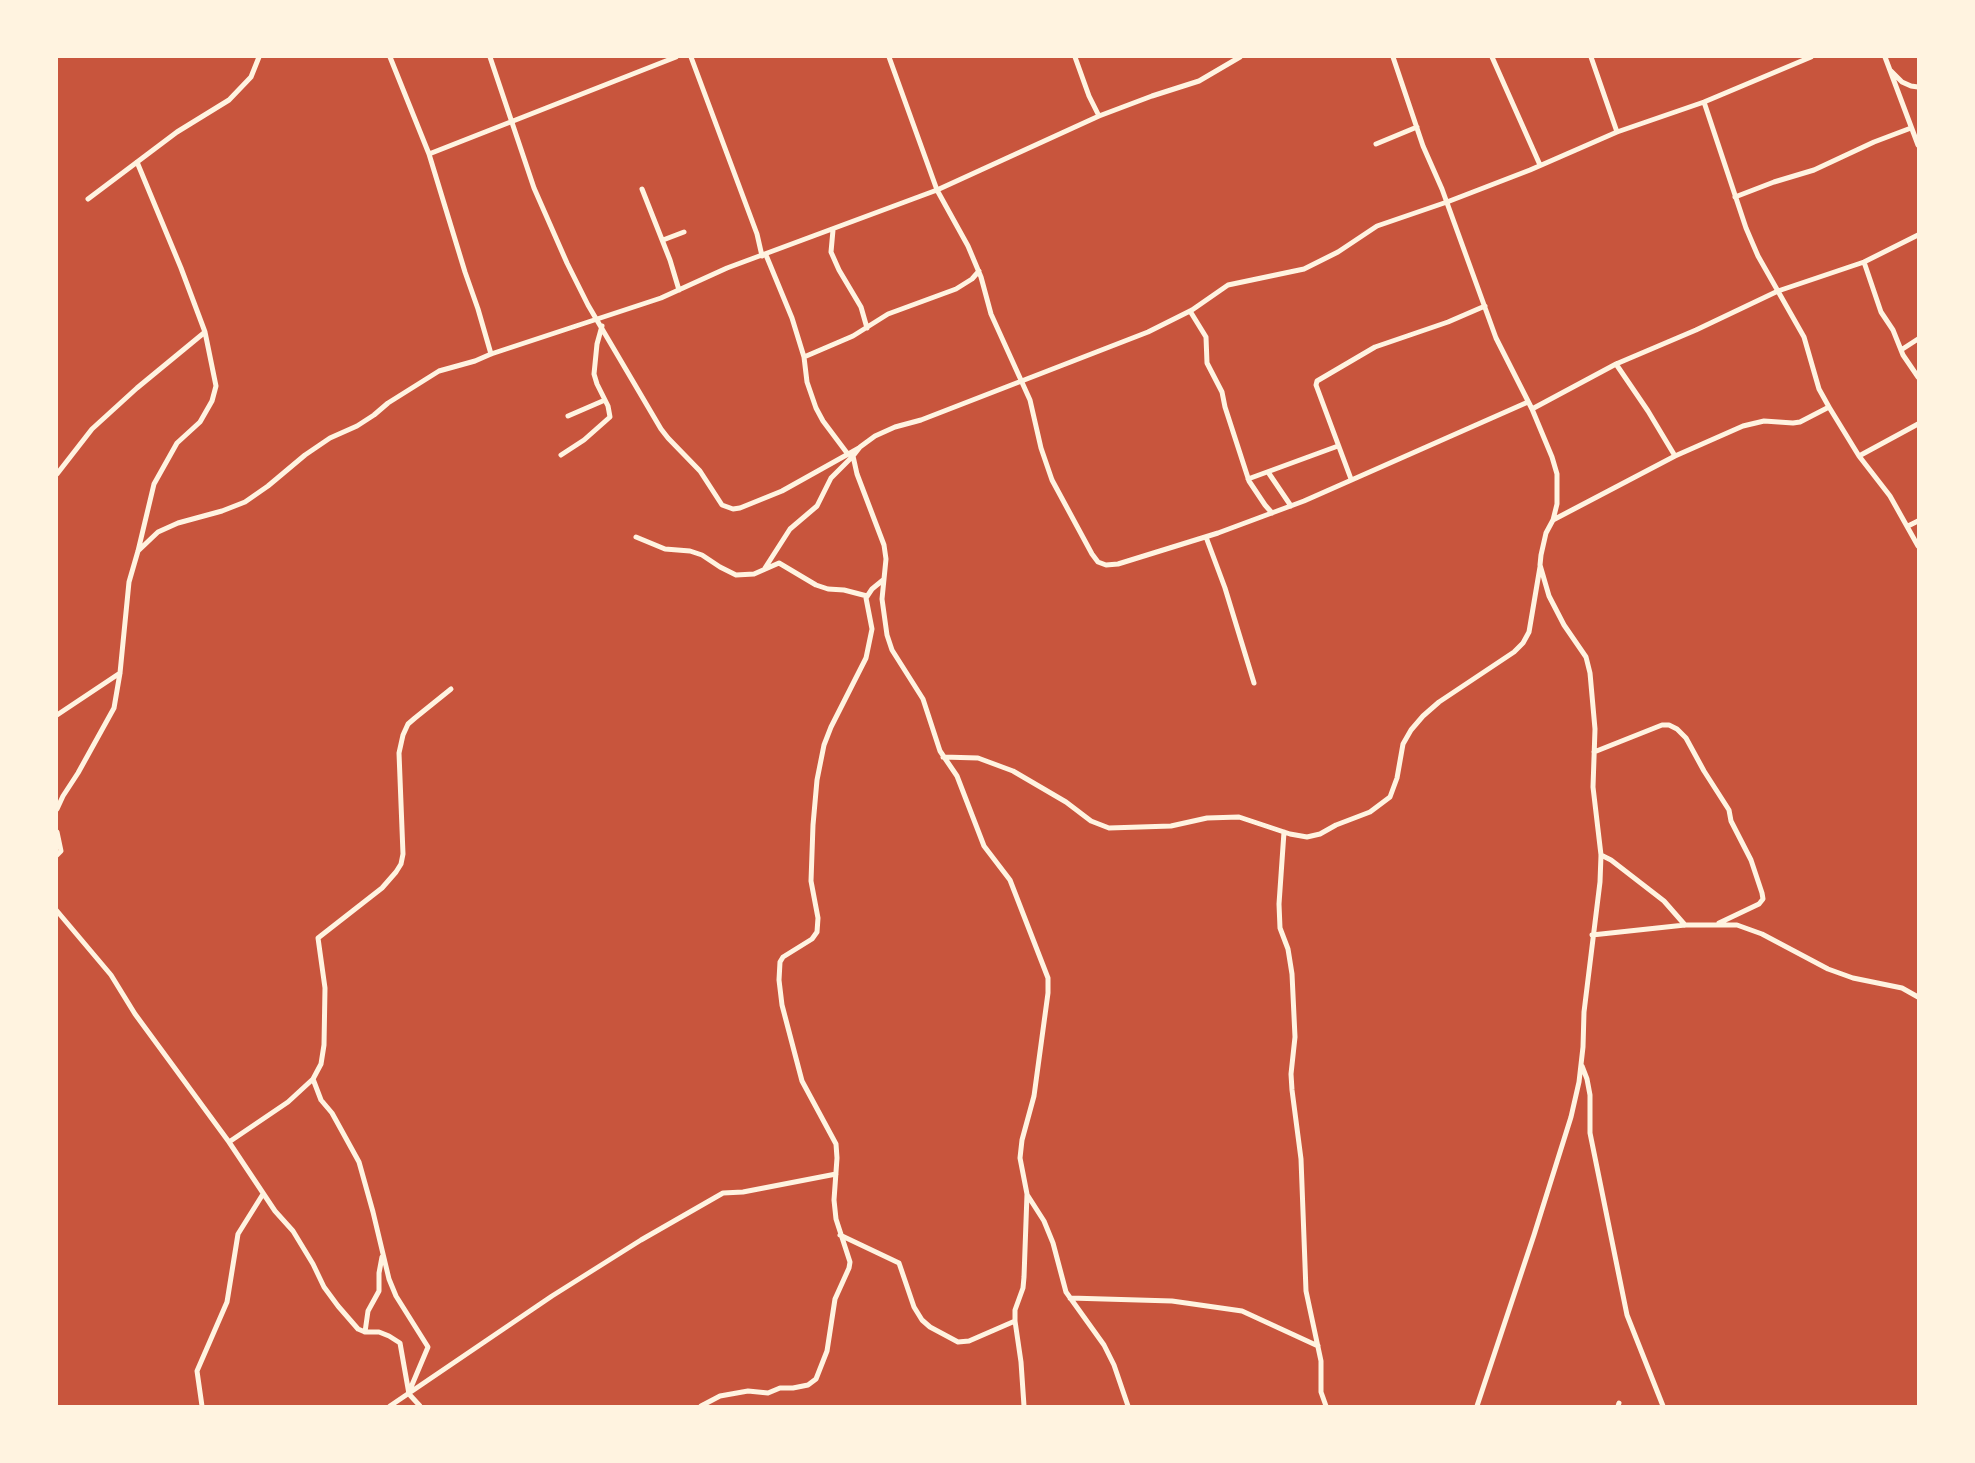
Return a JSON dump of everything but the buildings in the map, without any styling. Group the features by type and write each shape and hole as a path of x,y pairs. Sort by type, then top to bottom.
{"street":[{"path":"88,199 177,132 229,100 252,77 260,57"},
{"path":"390,57 429,154 491,354"},
{"path":"490,57 534,188 567,263 610,345 661,429 700,471 718,501 727,508 740,508 782,491 860,447 875,436 895,427 921,420 1148,332 1190,311 1228,285 1304,269 1338,252 1377,226 1447,202 1617,132 1704,102 1811,57"},
{"path":"429,154 676,57"},
{"path":"691,57 764,255 792,318 804,357 807,382 816,408 847,453"},
{"path":"889,57 937,190 968,246 979,271 992,314 1030,400 1041,448 1052,480 1098,562 1106,565 1118,564 1206,537 1291,506 1528,402"},
{"path":"1075,57 1092,104 1099,116"},
{"path":"138,551 158,532 178,523 245,502 330,438 374,416 388,403 439,371 661,298 727,268 937,190 1099,116 1199,81 1240,57"},
{"path":"943,757 978,758 1013,771 1066,802 1091,821 1109,828 1171,826 1207,818 1239,817 1307,837 1320,834 1370,812 1390,797 1397,778 1403,744 1423,716 1514,652 1523,643 1528,632 1540,555 1557,504 1557,474 1532,409 1496,338 1393,57"},
{"path":"1492,57 1540,165"},
{"path":"1591,57 1617,132"},
{"path":"1885,57 1918,145"},
{"path":"1890,70 1902,82 1918,87"},
{"path":"1704,102 1735,197 1758,256 1804,337 1815,378 1829,407 1859,456 1890,496 1918,546"},
{"path":"1376,144 1417,127"},
{"path":"1735,197 1814,170 1874,142 1911,128"},
{"path":"57,809 114,708 120,673 129,582 154,484 177,443 200,422 212,401 216,386 205,332 137,162"},
{"path":"642,189 663,240 679,290"},
{"path":"833,230 831,252 861,307 867,328"},
{"path":"663,240 684,231"},
{"path":"1532,409 1616,364 1696,330 1778,291 1864,262 1918,236"},
{"path":"1864,262 1881,312 1918,377"},
{"path":"804,357 867,328 888,314 956,289 972,279 979,271"},
{"path":"1351,479 1316,385 1317,381 1375,347 1448,322 1485,306"},
{"path":"1190,311 1206,338 1207,363 1222,392 1248,479 1272,513"},
{"path":"561,455 609,420 611,413 594,374 597,344 602,326"},
{"path":"57,474 92,429 205,332"},
{"path":"1901,350 1918,339"},
{"path":"1616,364 1675,456"},
{"path":"568,416 605,400"},
{"path":"1553,520 1675,456 1754,423 1800,422 1829,407"},
{"path":"1859,456 1918,424"},
{"path":"1248,479 1338,446"},
{"path":"765,568 790,529 817,506 831,478 860,447"},
{"path":"854,456 857,474 884,545 886,559 882,599 887,635 892,650 899,664 919,689 936,742 943,757 957,776 984,846 1010,880 1048,978 1034,1096 1022,1140 1020,1158 1028,1194 1023,1288 1015,1310 1015,1322 1024,1406"},
{"path":"1269,472 1291,506"},
{"path":"1908,526 1918,521"},
{"path":"636,537 665,549 690,551 702,555 736,575 754,574 774,564 783,564 822,587 867,596"},
{"path":"1206,537 1225,588 1254,683"},
{"path":"1477,1406 1517,1289 1571,1117 1581,1065 1584,1012 1600,882 1601,855 1593,787 1595,729 1586,657 1564,626 1549,596 1540,565"},
{"path":"701,1406 720,1396 748,1391 768,1393 780,1388 808,1385 816,1379 827,1351 835,1299 849,1268 850,1262 840,1235 834,1200 836,1144 802,1081 782,1005 779,980 780,962 783,957 812,939 817,932 818,918 811,881 817,780 824,745 831,727 844,698 861,670 869,648 872,629 866,606 867,596 883,580"},
{"path":"57,715 120,673"},
{"path":"229,1142 288,1102 313,1079 321,1064 325,988 318,938 382,888 401,864 403,854 399,753 403,735 408,724 451,689"},
{"path":"1594,752 1662,725 1669,725 1677,729 1686,738 1729,810 1731,822 1751,860 1762,893 1763,899 1759,904 1718,924"},
{"path":"57,832 62,851 57,855"},
{"path":"1284,832 1278,904 1280,928 1288,949 1292,974 1295,1037 1291,1074 1300,1159 1306,1291 1318,1346 1321,1392 1326,1406"},
{"path":"1601,855 1611,860 1664,901 1685,925"},
{"path":"57,911 111,975 135,1014 304,1248 324,1287 338,1306 358,1329 366,1332 379,1332 400,1343 409,1394 420,1406"},
{"path":"1592,935 1685,925 1728,924 1747,927 1828,969 1853,978 1902,988 1918,997"},
{"path":"1581,1065 1590,1095 1590,1133 1628,1315 1663,1406"},
{"path":"313,1079 321,1100 332,1113 359,1162 383,1256 396,1296 428,1347 409,1394"},
{"path":"390,1406 552,1296 641,1240 723,1193 762,1189 836,1174"},
{"path":"202,1406 197,1371 227,1302 238,1234 263,1194"},
{"path":"1028,1194 1044,1221 1053,1243 1064,1285 1070,1298 1104,1345 1114,1365 1128,1406"},
{"path":"840,1235 899,1263 914,1308 922,1320 930,1327 958,1342 969,1341 1015,1322"},
{"path":"366,1332 368,1311 379,1291 379,1273 383,1256"},
{"path":"1070,1298 1172,1301 1242,1311 1318,1346"}]}
